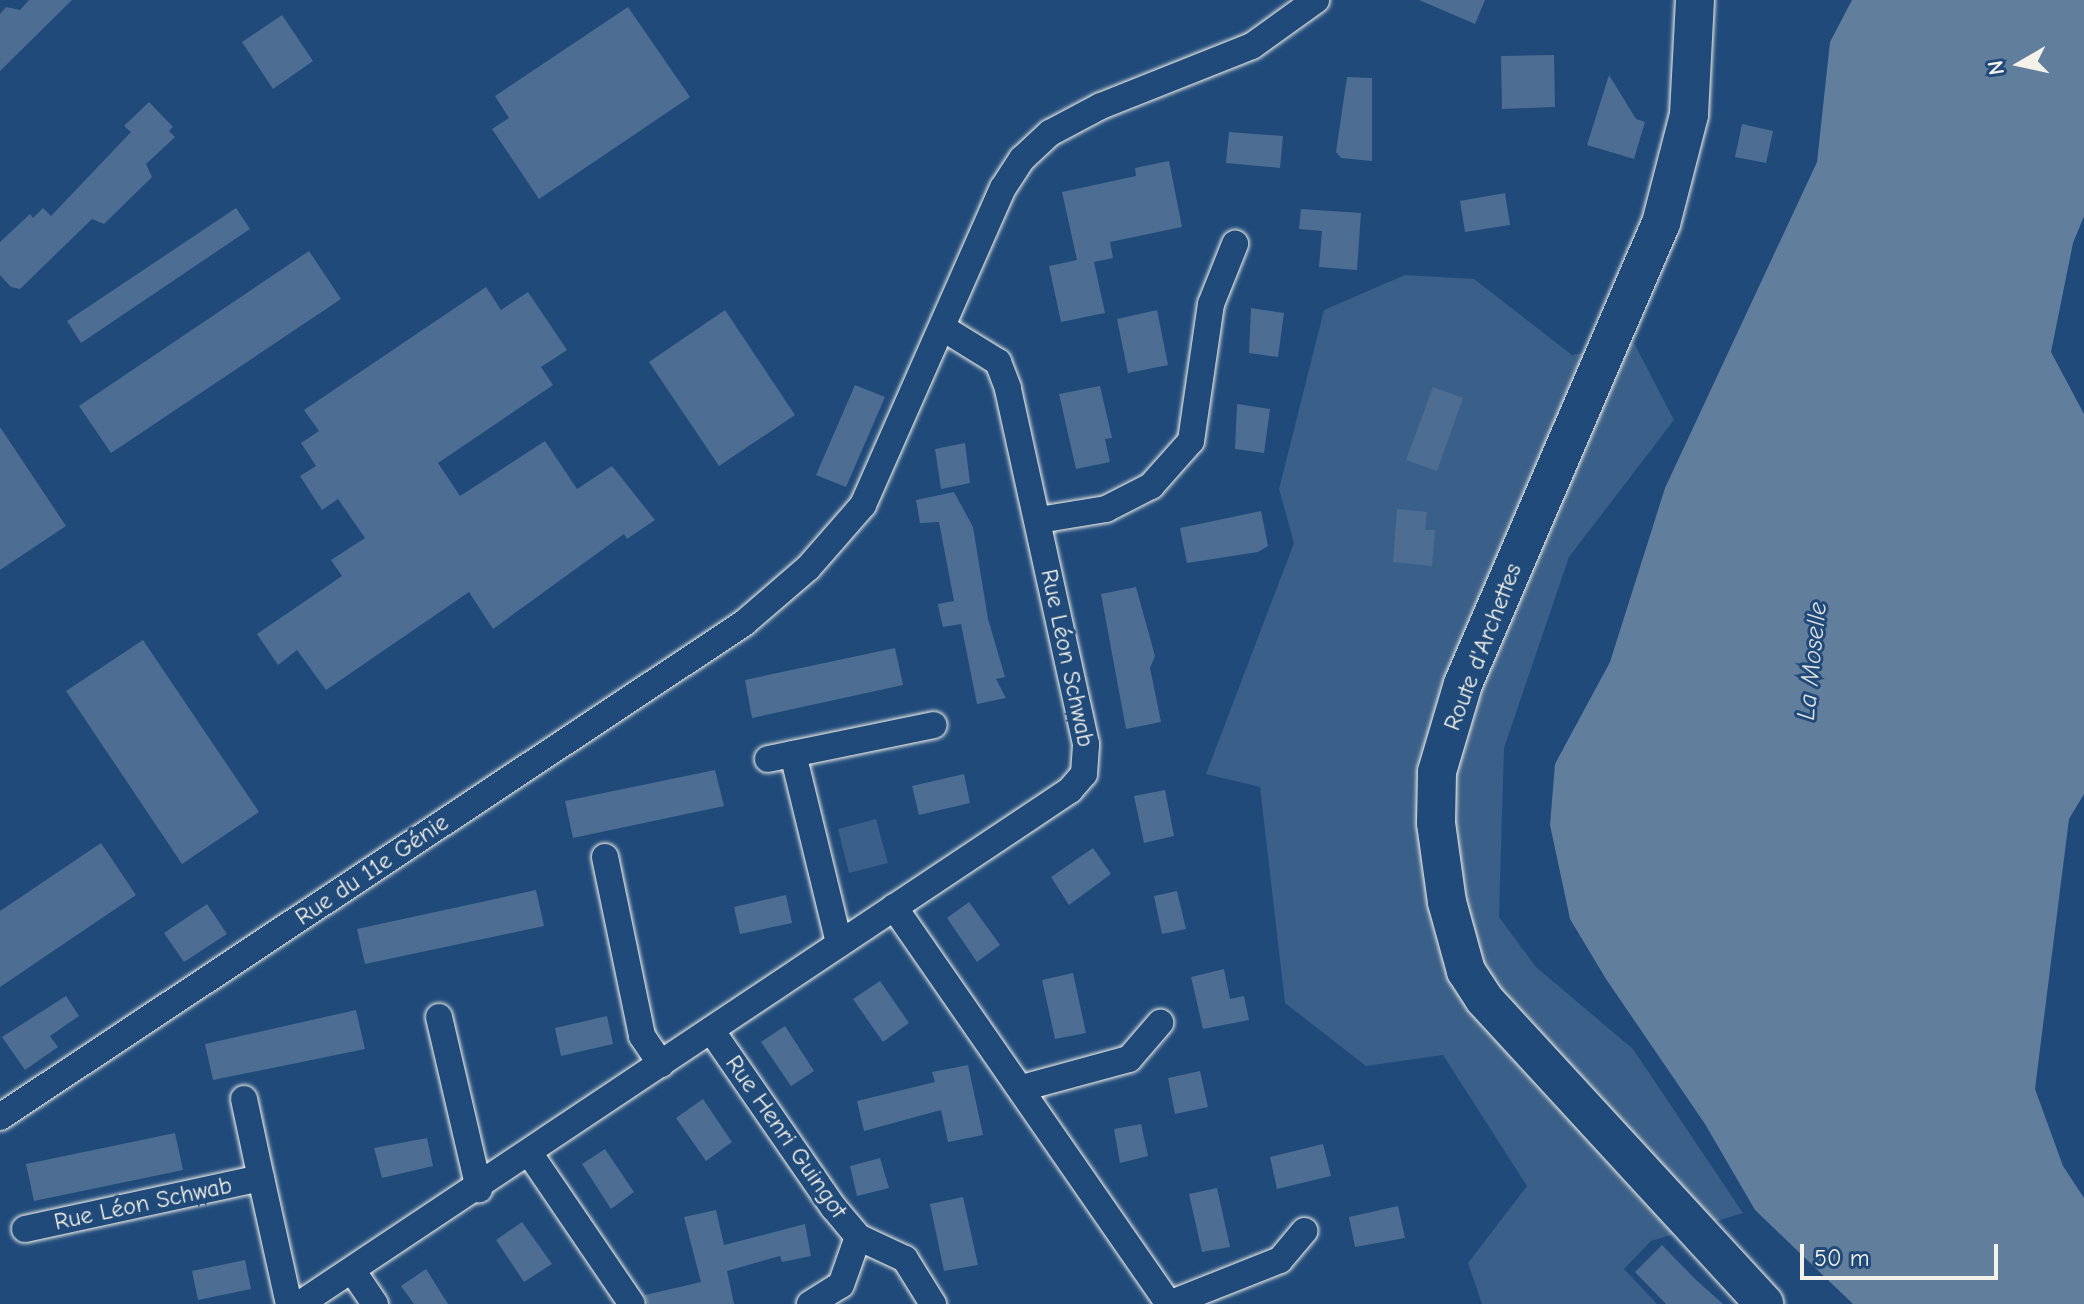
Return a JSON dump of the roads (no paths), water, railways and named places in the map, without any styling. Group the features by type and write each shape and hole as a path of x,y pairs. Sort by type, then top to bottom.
{"street":[{"name":"Rue du 11e Génie","path":"0,1117 744,623 808,568 863,505 1003,188 1022,159 1050,133 1101,106 1252,46 1316,0"},
{"name":"Route d'Archettes","path":"1695,0 1689,115 1661,223 1463,684 1437,772 1436,823 1447,902 1466,971 1484,999 1764,1304"},
{"path":"1039,520 1106,509 1151,486 1191,441 1211,304 1235,244"},
{"name":"Rue Léon Schwab","path":"300,1304 479,1189 839,943 1070,790 1084,774 1088,756 1039,520 998,362 943,328"},
{"path":"839,943 780,756 934,725"},
{"path":"605,857 642,1036 661,1064"},
{"path":"894,907 1169,1304 1280,1260 1304,1231"},
{"path":"439,1017 479,1189"},
{"path":"1022,1088 1129,1059 1160,1023"},
{"name":"Rue Henri Guingot","path":"711,1030 858,1237 905,1259 933,1304"},
{"name":"Rue Léon Schwab","path":"244,1099 289,1304"},
{"path":"530,1154 632,1304"},
{"name":"Rue Léon Schwab","path":"25,1229 261,1178"},
{"path":"810,1304 841,1285 858,1237"},
{"path":"352,1270 375,1304"}],"water":[{"name":"La Moselle","path":"1852,0 2084,0 2084,216 2073,243 2051,352 2084,414 2084,794 2069,819 2035,1089 2063,1166 2084,1198 2084,1304 1853,1304 1755,1210 1705,1124 1606,979 1570,919 1550,825 1555,764 1610,662 1665,488 1817,162 1830,42"}]}
